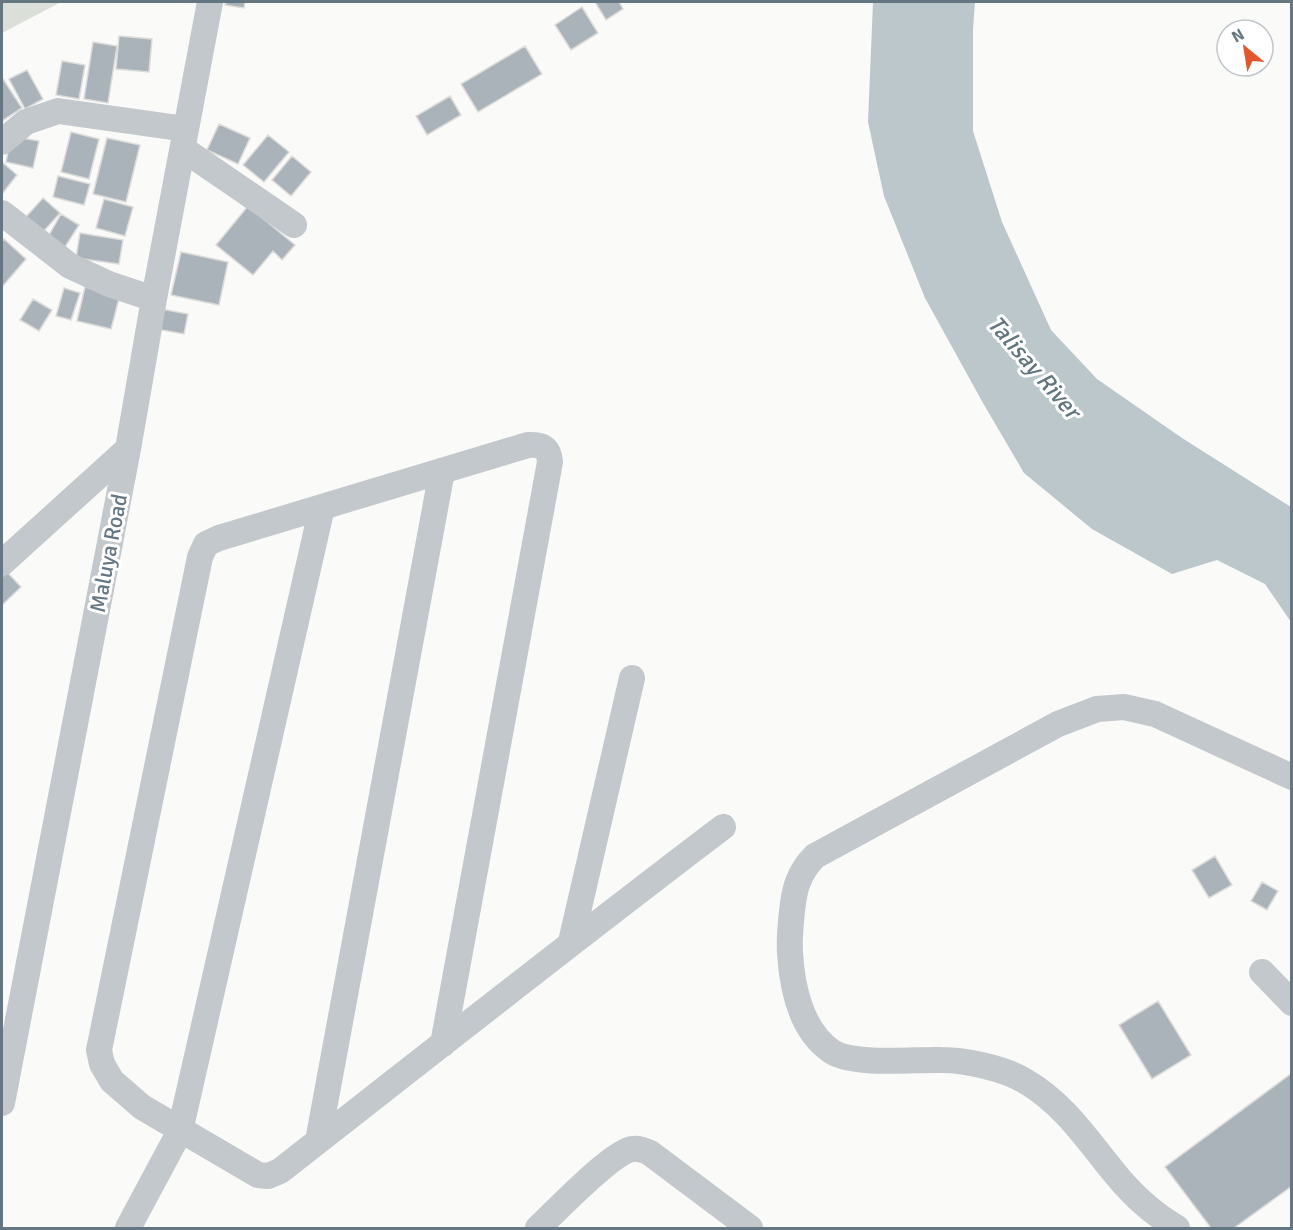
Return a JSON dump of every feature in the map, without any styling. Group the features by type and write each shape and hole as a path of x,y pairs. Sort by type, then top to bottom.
{"street":[{"name":"Maluya Road","path":"2,1103 10,1007 128,449 210,2"},
{"path":"2,142 26,122 57,111 184,139 294,225"},
{"path":"2,213 70,266 109,284 154,298"},
{"path":"443,1044 550,462 549,455 544,446 528,445 206,544 200,557 99,1050 102,1064 112,1081 142,1107 258,1175 268,1176 280,1172 318,1141 443,1044 571,942 723,827"},
{"path":"2,563 128,449"},
{"path":"318,1141 442,471"},
{"path":"128,1228 180,1131 322,507"},
{"path":"571,942 632,678"},
{"path":"1177,1228 1143,1204 1114,1173 1079,1127 1053,1100 1024,1079 976,1063 946,1060 854,1059 832,1052 816,1037 808,1024 791,977 789,944 796,884 805,866 815,856 1058,724 1097,709 1124,707 1155,714 1292,777"},
{"path":"1262,972 1292,1003"},
{"path":"538,1228 614,1158 630,1149 640,1148 650,1152 750,1228"}],"shaded area":[{"path":"2,2 61,2 2,33"}],"water":[{"name":"Talisay River","path":"873,2 975,2 973,131 1002,222 1051,330 1097,379 1182,438 1291,507 1291,622 1265,584 1217,560 1172,574 1092,529 1024,473 925,298 884,196 868,122"}],"building":[{"path":"226,2 245,2 244,8 225,5"},
{"path":"595,2 619,2 623,9 606,20"},
{"path":"582,7 598,33 571,50 555,25"},
{"path":"119,36 152,39 149,72 116,69"},
{"path":"93,42 117,46 108,103 84,99"},
{"path":"525,46 542,74 478,112 461,84"},
{"path":"62,61 85,65 79,99 56,95"},
{"path":"27,70 43,99 25,109 9,79"},
{"path":"2,80 22,108 2,121"},
{"path":"450,96 461,115 427,135 416,116"},
{"path":"219,124 250,138 238,164 207,150"},
{"path":"71,132 99,139 89,179 61,172"},
{"path":"268,135 289,152 264,182 243,165"},
{"path":"11,136 39,141 33,168 6,162"},
{"path":"107,138 140,145 126,202 93,194"},
{"path":"292,156 311,172 291,196 272,180"},
{"path":"2,162 17,175 2,194"},
{"path":"58,176 90,184 84,205 53,197"},
{"path":"43,198 60,213 42,233 25,218"},
{"path":"104,199 133,207 125,236 96,228"},
{"path":"248,206 295,245 282,260 273,251 253,275 216,245"},
{"path":"61,214 79,225 65,247 48,237"},
{"path":"80,233 123,240 119,264 76,258"},
{"path":"4,239 26,259 2,287 2,242"},
{"path":"181,252 228,262 219,305 171,295"},
{"path":"85,287 120,295 111,329 77,321"},
{"path":"64,288 80,293 71,320 56,316"},
{"path":"33,299 52,310 39,331 20,320"},
{"path":"161,309 188,314 184,334 156,329"},
{"path":"7,572 21,587 2,605 2,577"},
{"path":"1215,856 1232,885 1209,898 1192,870"},
{"path":"1262,882 1278,891 1267,910 1251,901"},
{"path":"1158,1001 1191,1055 1152,1079 1119,1025"},
{"path":"1292,1073 1292,1186 1234,1228 1211,1228 1165,1167"}]}
